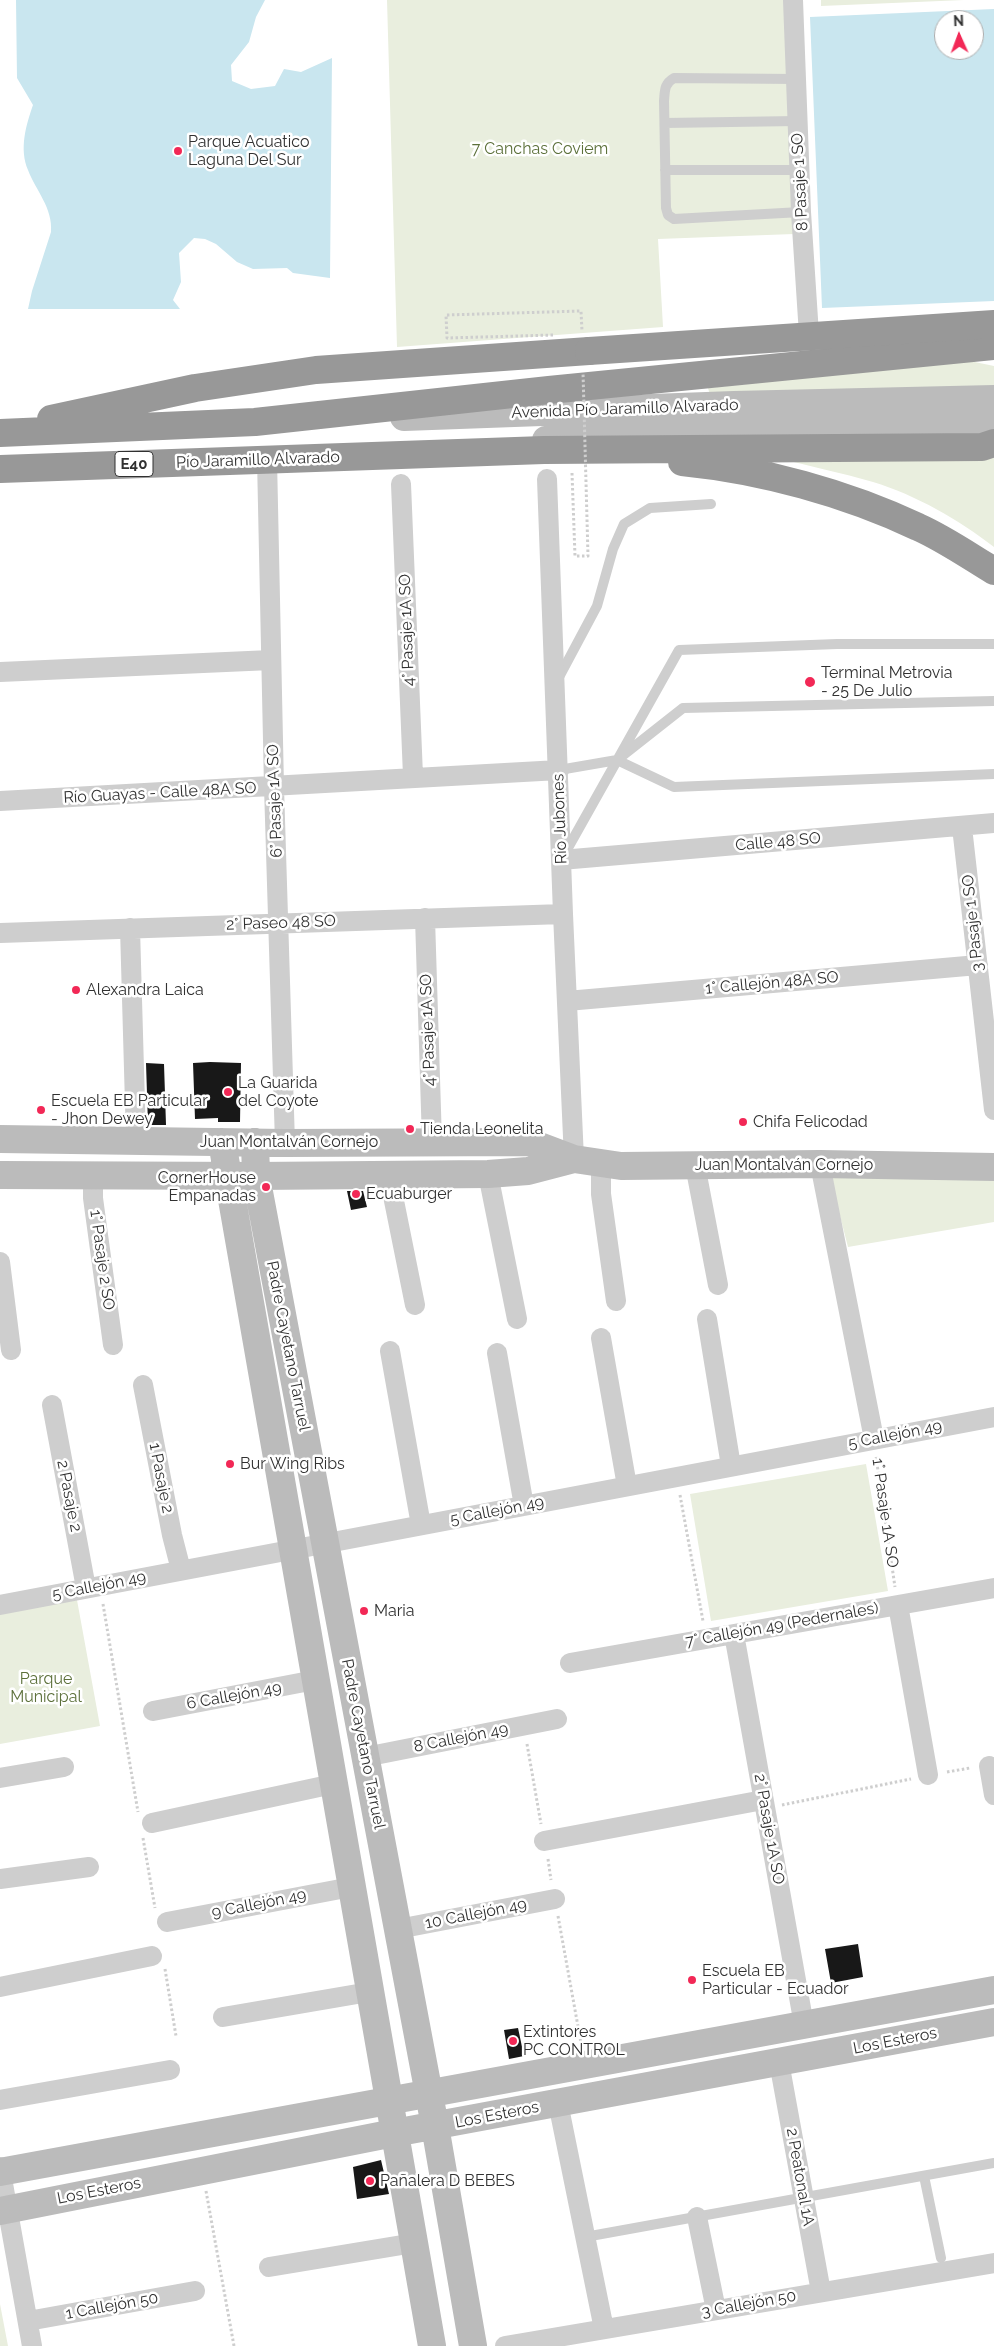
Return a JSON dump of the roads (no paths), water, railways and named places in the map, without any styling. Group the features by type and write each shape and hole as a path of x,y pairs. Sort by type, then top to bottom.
{"highway":[{"path":"0,432 96,408 195,388 316,370 585,354 994,324"},
{"path":"255,422 811,364 985,349"},
{"name":"E40","path":"0,432 255,422"},
{"path":"544,450 982,447 994,443"},
{"path":"544,450 695,464 788,482 843,498 919,527 994,571"},
{"name":"Pío Jaramillo Alvarado","path":"0,469 544,450"}],"street":[{"name":"8 Pasaje 1 SO","path":"793,0 801,212 811,364"},
{"name":"Avenida Pío Jaramillo Alvarado","path":"425,454 735,418 994,399"},
{"name":"Avenida Pío Jaramillo Alvarado","path":"255,422 735,418 994,423"},
{"name":"6° Pasaje 1A SO","path":"268,459 274,787 285,1143"},
{"name":"Río Jubones","path":"547,478 574,1159"},
{"name":"4° Pasaje 1A SO","path":"401,484 413,776"},
{"path":"0,672 271,660"},
{"name":"Río Guayas - Calle 48A SO","path":"0,801 274,787 413,776 558,770"},
{"name":"Calle 48 SO","path":"561,860 994,823"},
{"name":"3 Pasaje 1 SO","path":"962,827 978,965 987,991 994,1110"},
{"name":"2° Paseo 48 SO","path":"0,934 563,914"},
{"name":"4° Pasaje 1A SO","path":"425,918 432,1142"},
{"path":"130,928 136,1140"},
{"name":"1° Callejón 48A SO","path":"567,1001 978,965"},
{"path":"0,1133 0,1176"},
{"name":"Juan Montalván Cornejo","path":"0,1133 222,1142 529,1142 574,1159 601,1164 820,1164 994,1167"},
{"name":"Padre Cayetano Tarruel","path":"222,1142 414,2243 430,2346"},
{"name":"Padre Cayetano Tarruel","path":"255,1142 256,1176 435,2126 473,2346"},
{"name":"Juan Montalván Cornejo","path":"0,1176 389,1176 488,1174 528,1171 574,1159"},
{"path":"601,1164 601,1194 616,1301"},
{"name":"1° Pasaje 1A SO","path":"820,1164 874,1439"},
{"path":"695,1165 718,1285"},
{"path":"488,1174 517,1319"},
{"name":"1° Pasaje 2 SO","path":"93,1175 93,1198 113,1345"},
{"path":"389,1176 415,1305"},
{"path":"0,1262 11,1350"},
{"path":"707,1319 731,1466"},
{"path":"601,1338 628,1486"},
{"path":"390,1351 421,1525"},
{"path":"496,1353 524,1506"},
{"name":"1 Pasaje 2","path":"143,1385 172,1535 181,1570"},
{"name":"2 Pasaje 2","path":"52,1404 86,1588"},
{"name":"5 Callejón 49","path":"0,1605 994,1417"},
{"name":"7° Callejón 49 (Pedernales)","path":"570,1662 994,1588"},
{"path":"898,1605 928,1775"},
{"name":"2° Pasaje 1A SO","path":"734,1634 804,2025"},
{"name":"6 Callejón 49","path":"153,1711 315,1680"},
{"name":"8 Callejón 49","path":"365,1757 557,1719"},
{"path":"989,1766 994,1795"},
{"path":"0,1778 64,1767"},
{"path":"152,1822 333,1784"},
{"path":"544,1841 764,1804"},
{"path":"0,1879 89,1867"},
{"name":"9 Callejón 49","path":"167,1922 351,1887"},
{"name":"10 Callejón 49","path":"398,1929 555,1899"},
{"path":"0,1987 152,1956"},
{"name":"Los Esteros","path":"0,2170 388,2102 994,1990"},
{"path":"223,2017 369,1992"},
{"name":"Los Esteros","path":"4,2210 394,2133 994,2022"},
{"name":"2 Peatonal 1A","path":"779,2062 821,2292"},
{"path":"0,2100 170,2070"},
{"path":"558,2103 604,2329"},
{"path":"0,2170 4,2210 32,2346"},
{"path":"697,2217 716,2310"},
{"path":"269,2268 414,2243"},
{"name":"3 Callejón 50","path":"505,2346 994,2263"},
{"name":"1 Callejón 50","path":"28,2321 195,2291"}],"lane":[{"path":"796,79 674,78 665,86 666,208 668,215 674,219 801,212"},
{"path":"665,123 797,121"},
{"path":"665,170 799,170"},
{"path":"555,684 597,606 613,549 624,524 650,508 711,504"},
{"path":"561,860 679,650 837,644 994,644"},
{"path":"558,770 617,760 683,708 994,701"},
{"path":"617,760 674,787 994,774"},
{"path":"585,2237 994,2163"},
{"path":"924,2176 941,2258"}],"water":[{"name":"Parque Acuatico Laguna Del Sur","path":"16,0 265,0 256,17 249,42 231,65 232,81 251,89 275,86 284,69 301,72 332,58 330,278 293,273 287,268 253,269 237,262 216,244 205,239 194,238 179,253 181,282 173,300 180,309 28,309 51,232 51,223 47,207 31,178 25,162 24,145 26,129 33,105 17,78"},
{"path":"994,9 994,301 822,308 810,17 934,12 934,60 984,60 984,10 971,10"}],"place":[{"name":"Parque Acuatico Laguna Del Sur","path":"178,151"},
{"name":"Terminal Metrovia - 25 De Julio","path":"810,682"},
{"name":"Alexandra Laica","path":"76,990"},
{"name":"La Guarida del Coyote","path":"228,1092"},
{"name":"Escuela EB Particular - Jhon Dewey","path":"41,1110"},
{"name":"Chifa Felicodad","path":"743,1122"},
{"name":"Tienda Leonelita","path":"410,1129"},
{"name":"CornerHouse Empanadas","path":"266,1187"},
{"name":"Ecuaburger","path":"356,1194"},
{"name":"Bur Wing Ribs","path":"230,1464"},
{"name":"Maria","path":"364,1611"},
{"name":"Escuela EB Particular - Ecuador","path":"692,1980"},
{"name":"Extintores PC CONTROL","path":"513,2041"},
{"name":"Pañalera D BEBES","path":"370,2181"}],"park label":[{"name":"7 Canchas Coviem","path":"540,149"},
{"name":"Parque Municipal","path":"46,1688"}]}
